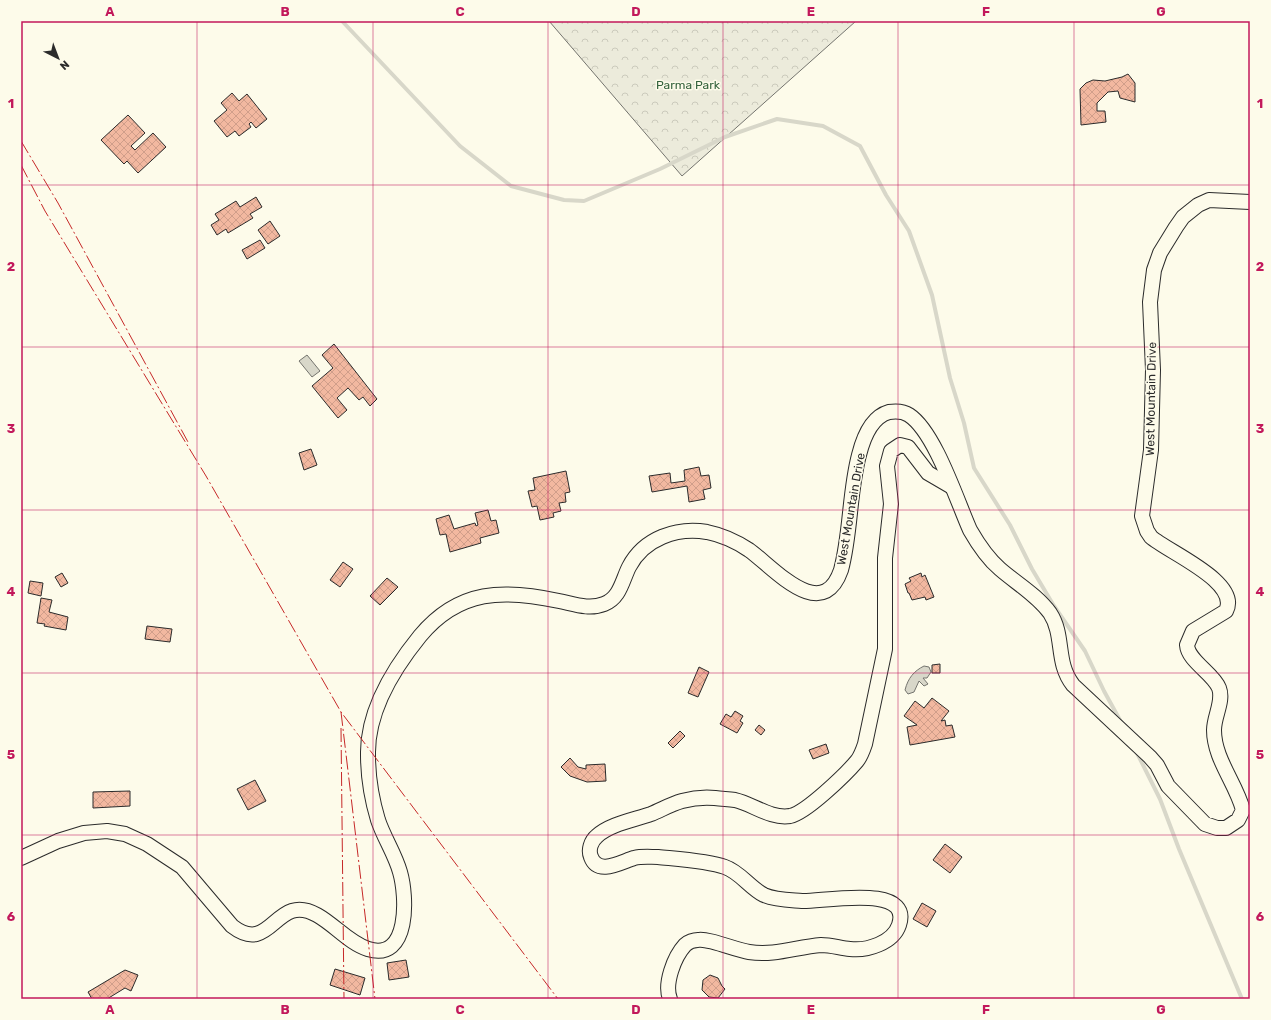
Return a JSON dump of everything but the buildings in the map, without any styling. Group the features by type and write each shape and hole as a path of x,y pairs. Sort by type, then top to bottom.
{"street":[{"name":"West Mountain Drive","path":"21,858 70,836 96,832 121,832 141,841 182,866 232,926 243,934 259,934 287,912 303,910 317,915 362,946 374,950 386,948 395,942 400,935 404,893 399,868 378,820 369,772 369,737 378,706 392,676 421,635 443,612 471,599 496,594 531,595 587,607 609,602 617,594 629,567 644,548 662,537 685,531 712,533 730,540 749,551 800,590 812,594 821,592 835,582 841,570 855,474 865,437 875,421 890,412 905,413 920,425 930,439 970,530 982,549 998,567 1039,600 1052,617 1057,628 1062,665 1066,676 1073,685 1150,756 1157,765 1168,786 1200,820 1217,828 1226,828 1238,820 1243,810 1215,740 1215,717 1221,700 1219,687 1213,678 1190,654 1187,648 1188,641 1193,631 1221,615 1228,606 1228,600 1226,594 1206,572 1151,537 1147,531 1142,516 1151,450 1153,365 1151,287 1157,261 1183,217 1198,205 1209,200 1250,202"},
{"path":"670,999 668,985 679,954 687,943 701,939 744,951 776,953 822,945 848,949 868,947 886,941 900,924 898,910 894,904 880,898 815,901 771,898 763,895 734,872 717,865 648,856 604,867 593,862 589,852 590,844 596,836 605,830 681,801 694,799 736,800 775,816 793,815 813,802 852,767 860,756 865,744 885,649 886,550 891,504 887,466 891,451 900,445 908,446 928,473 952,487"}],"green space":[{"name":"Parma Park","path":"549,21 856,21 682,176"}],"shaded area":[{"path":"307,355 320,371 312,377 299,361"},
{"path":"924,666 929,667 931,672 927,678 923,678 928,684 924,686 919,681 914,692 908,694 905,690 910,678 917,670"}],"waterway":[{"path":"342,21 460,146 511,186 564,200 584,201 660,169 725,137 777,119 823,126 860,146 886,195 909,231 932,295 950,378 964,423 974,468 1010,525 1032,569 1054,606 1085,651 1121,722"},
{"path":"1136,751 1160,799 1179,849 1242,999"}],"power":[{"path":"21,141 58,203 188,442"},
{"path":"21,165 45,211 206,476 341,712 558,999"},
{"path":"341,712 375,999"},
{"path":"341,728 344,999"}]}
